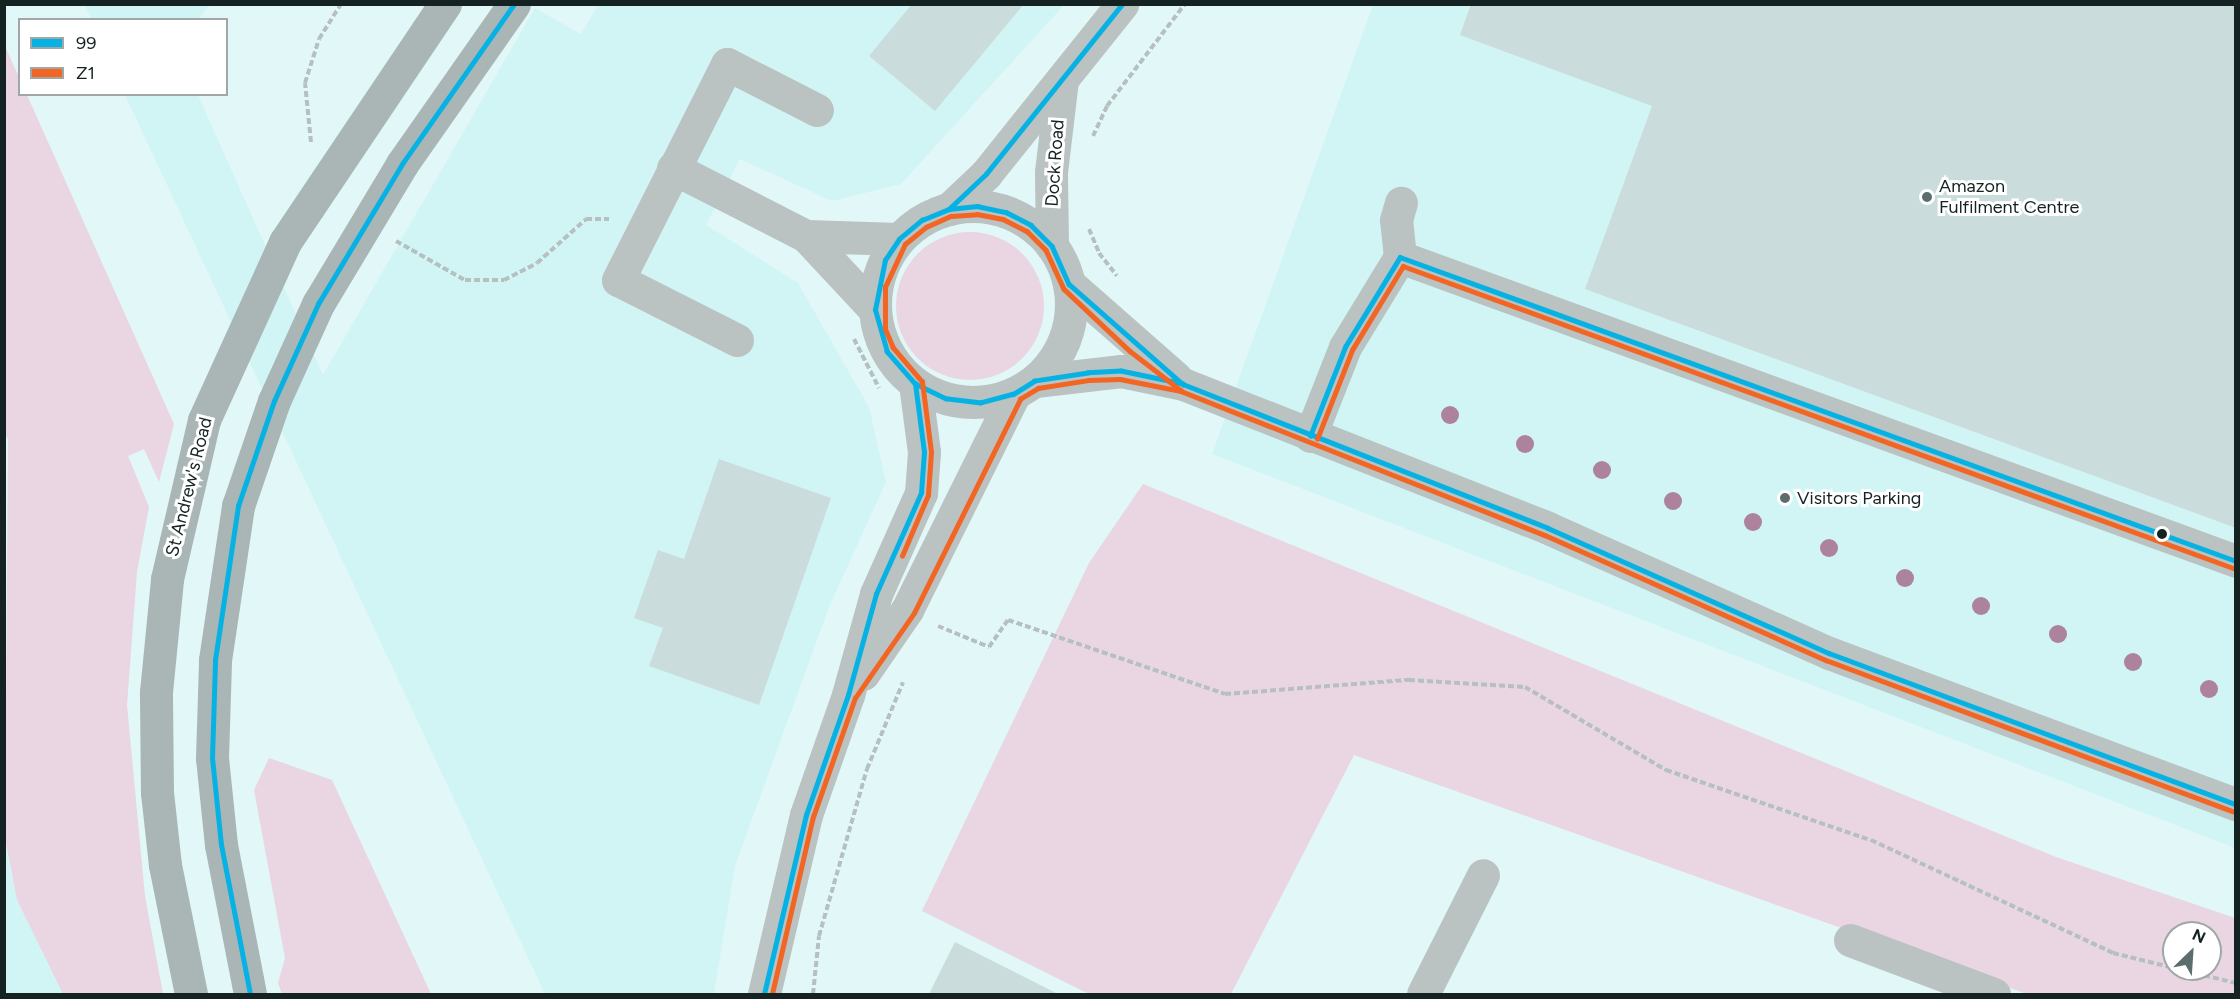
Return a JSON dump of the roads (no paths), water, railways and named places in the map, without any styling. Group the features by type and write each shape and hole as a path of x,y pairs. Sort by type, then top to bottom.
{"highway":[{"name":"St Andrew's Road","path":"191,994 165,865 157,793 156,692 166,579 204,420 285,243 446,4"},
{"path":"248,988 221,845 212,758 215,660 238,506 274,401 318,304 402,164 514,4"}],"street":[{"name":"Dock Road","path":"949,209 986,174 1122,4"},
{"path":"737,340 618,280 727,64 817,110"},
{"name":"Dock Road","path":"1052,246 1051,172 1062,80"},
{"path":"673,168 806,236 874,310"},
{"path":"1310,436 1345,347 1400,256 1396,220 1401,203"},
{"name":"Dock Road","path":"977,206 1006,212 1031,225 1052,246 1069,284 1072,305 1065,338 1050,366 1024,388 981,403 946,399 915,384 887,352 874,310 885,260 900,239 922,220 949,209 977,206"},
{"path":"806,236 900,239"},
{"path":"1400,256 2235,561"},
{"path":"1069,284 1183,384"},
{"path":"1024,388 1121,371 1183,384 1548,528 1828,653 2235,804"},
{"name":"Dock Road","path":"764,994 806,815 848,695 876,594 921,493 924,452 915,384"},
{"name":"Dock Road","path":"848,695 907,610 1024,388"},
{"path":"1423,994 1483,875"},
{"path":"1850,940 1994,994"}],"place":[{"name":"Amazon Fulfilment Centre","path":"1927,197"},
{"name":"Visitors Parking","path":"1785,498"}]}
